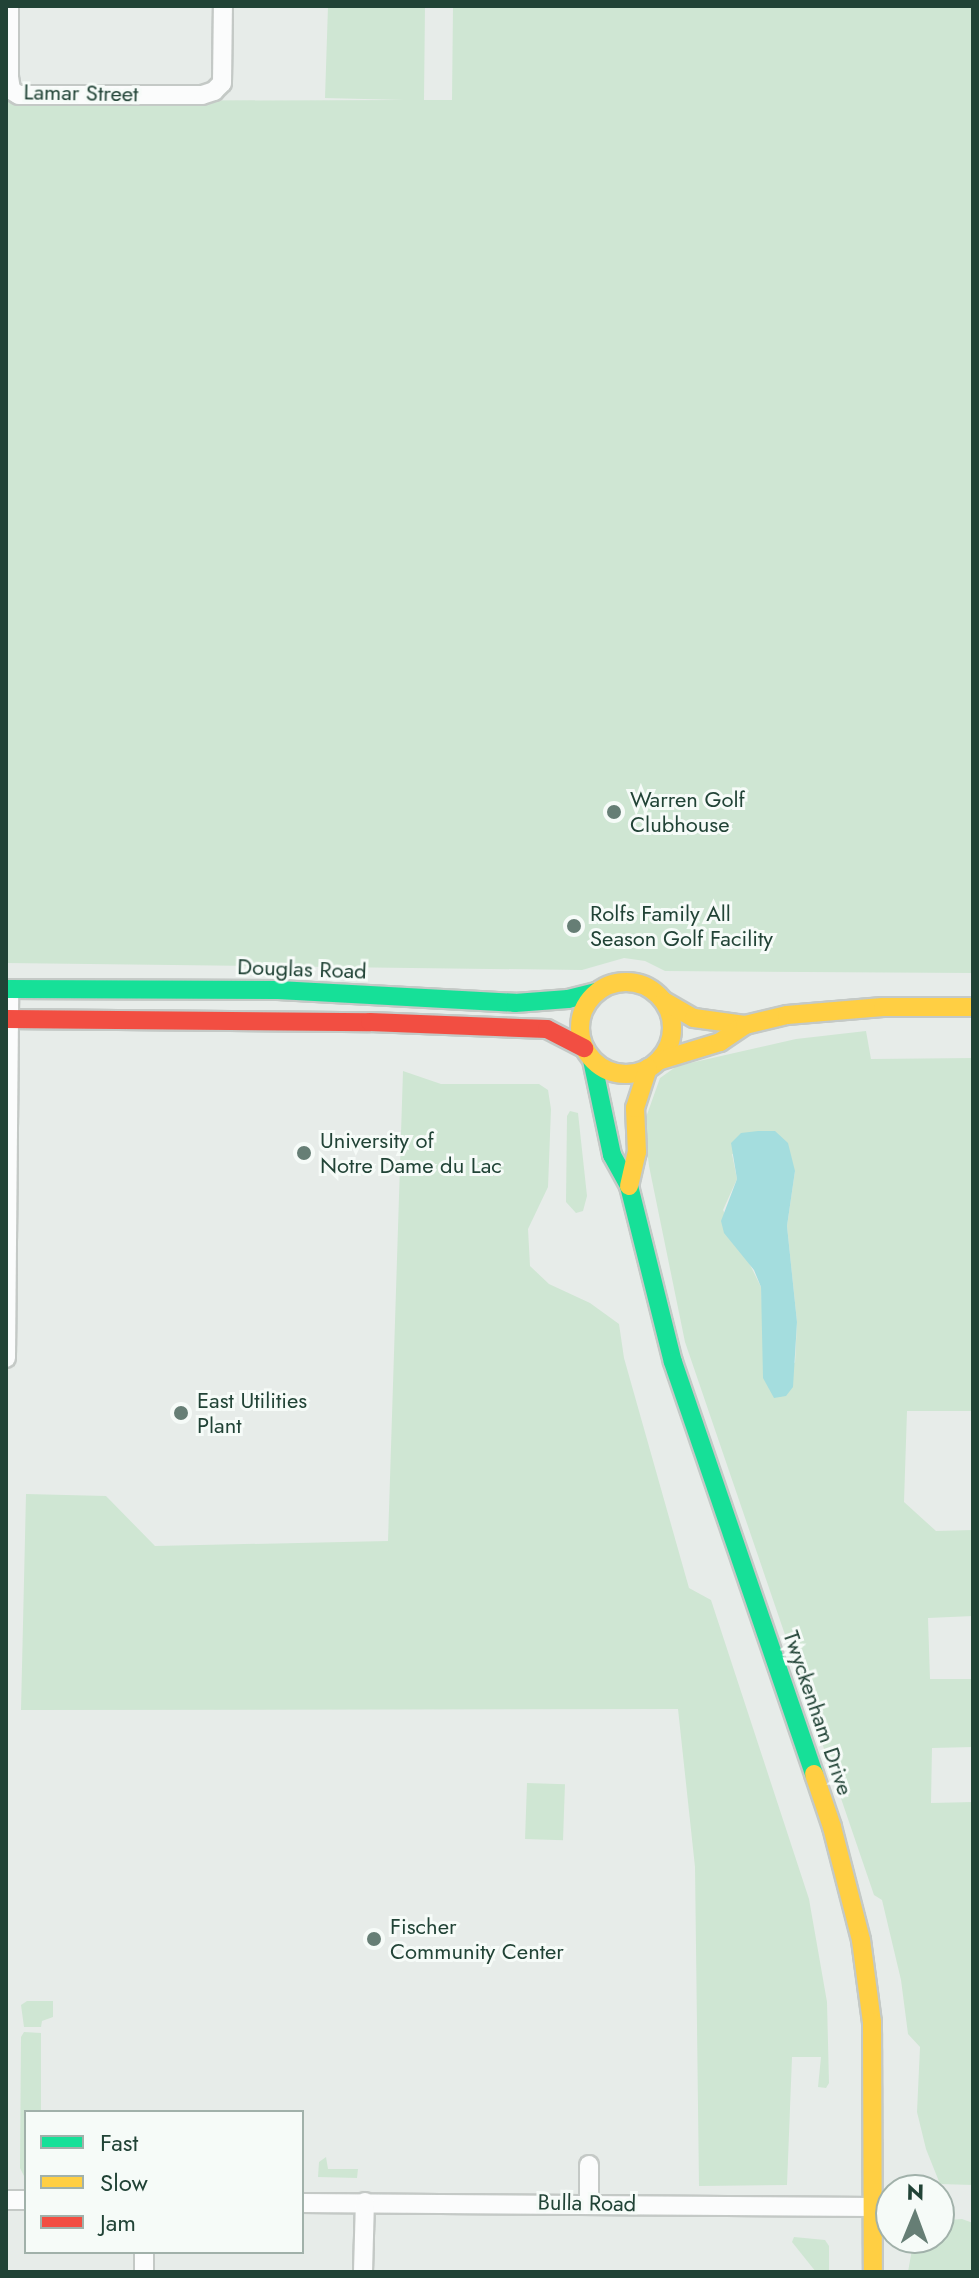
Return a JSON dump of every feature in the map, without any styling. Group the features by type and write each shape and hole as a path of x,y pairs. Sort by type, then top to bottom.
{"street":[{"name":"Lamar Street","path":"9,6 9,77 11,90 19,95 202,95 214,91 222,83 223,6"},
{"path":"588,1054 580,1018 596,992 609,984 640,983 694,1018 745,1025 833,1009 973,1007"},
{"name":"Douglas Road","path":"7,989 278,990 515,1003 568,999 596,992"},
{"path":"6,1358 7,989"},
{"path":"653,1065 666,1051 673,1026 664,1001"},
{"path":"7,1019 370,1022 547,1029 618,1074 720,1042 745,1025"},
{"name":"Twyckenham Drive","path":"588,1054 612,1155 629,1186 673,1362 848,1882 861,1940 872,2022 873,2272"},
{"name":"Twyckenham Drive","path":"629,1186 637,1152 635,1108 653,1065"},
{"path":"589,2165 589,2203"},
{"path":"363,2272 365,2202"},
{"name":"Bulla Road","path":"304,2203 873,2207"}],"green space":[{"path":"328,6 425,6 424,100 452,100 453,6 973,6 973,973 665,971 645,961 624,958 582,970 6,963 6,101 404,100 325,98"},
{"path":"866,1031 871,1059 973,1058 973,1411 907,1411 904,1502 936,1531 973,1530 973,1616 928,1618 930,1679 973,1679 973,1747 932,1748 931,1803 973,1802 973,2185 955,2184 955,2174 936,2174 926,2149 917,2112 920,2047 908,2034 901,1980 882,1900 874,1895 819,1734 825,1725 820,1710 809,1705 685,1342 649,1166 644,1123 660,1078 677,1066 796,1039","holes":["732,1154 795,1171 787,1226 797,1322 795,1363 764,1345 761,1287 723,1210 737,1179"]},
{"path":"403,1071 441,1084 539,1084 548,1090 551,1109 548,1187 528,1229 530,1266 549,1284 590,1303 619,1324 624,1358 689,1588 711,1600 809,1899 827,2002 829,2083 826,2088 818,2087 821,2057 792,2057 787,2185 699,2186 695,1867 678,1709 21,1710 26,1494 106,1496 155,1546 388,1541"},
{"path":"570,1111 578,1113 587,1196 583,1211 576,1213 566,1202 567,1116"},
{"path":"527,1783 565,1784 563,1840 525,1839"},
{"path":"27,2001 53,2001 53,2017 42,2021 41,2027 24,2027 21,2005"},
{"path":"24,2032 41,2033 41,2110 24,2110 24,2176 20,2168 21,2037"},
{"path":"326,2157 328,2169 358,2169 357,2178 318,2177 319,2162"},
{"path":"955,2220 973,2223 973,2272 908,2272 911,2254 955,2254"},
{"path":"794,2237 825,2240 829,2246 829,2272 816,2272 792,2242"}],"water":[{"path":"775,1131 788,1143 795,1171 787,1226 797,1322 793,1387 786,1396 774,1398 763,1378 761,1287 754,1270 724,1233 721,1221 737,1179 731,1143 741,1133"}],"traffic: fast":[{"path":"6,989 278,990 515,1003 568,999 596,992"},
{"path":"592,1060 612,1155 629,1186 673,1362 814,1774"}],"traffic: slow":[{"path":"626,982 644,985 659,995 669,1010 672,1028 669,1046 659,1061 644,1071 626,1074 608,1071 593,1061 583,1046 580,1028 583,1010 593,995 608,985 626,982"},
{"path":"664,1001 694,1018 745,1025"},
{"path":"658,1061 720,1042 745,1025 787,1015 883,1007 973,1007"},
{"path":"629,1186 637,1152 635,1108 648,1068"},
{"path":"814,1774 832,1827 861,1940 872,2022 873,2272"}],"traffic: jam":[{"path":"6,1019 370,1022 547,1029 584,1048"}],"place":[{"name":"Warren Golf Clubhouse","path":"614,812"},
{"name":"Rolfs Family All Season Golf Facility","path":"574,926"},
{"name":"University of Notre Dame du Lac","path":"304,1153"},
{"name":"East Utilities Plant","path":"181,1413"},
{"name":"Fischer Community Center","path":"374,1939"}]}
